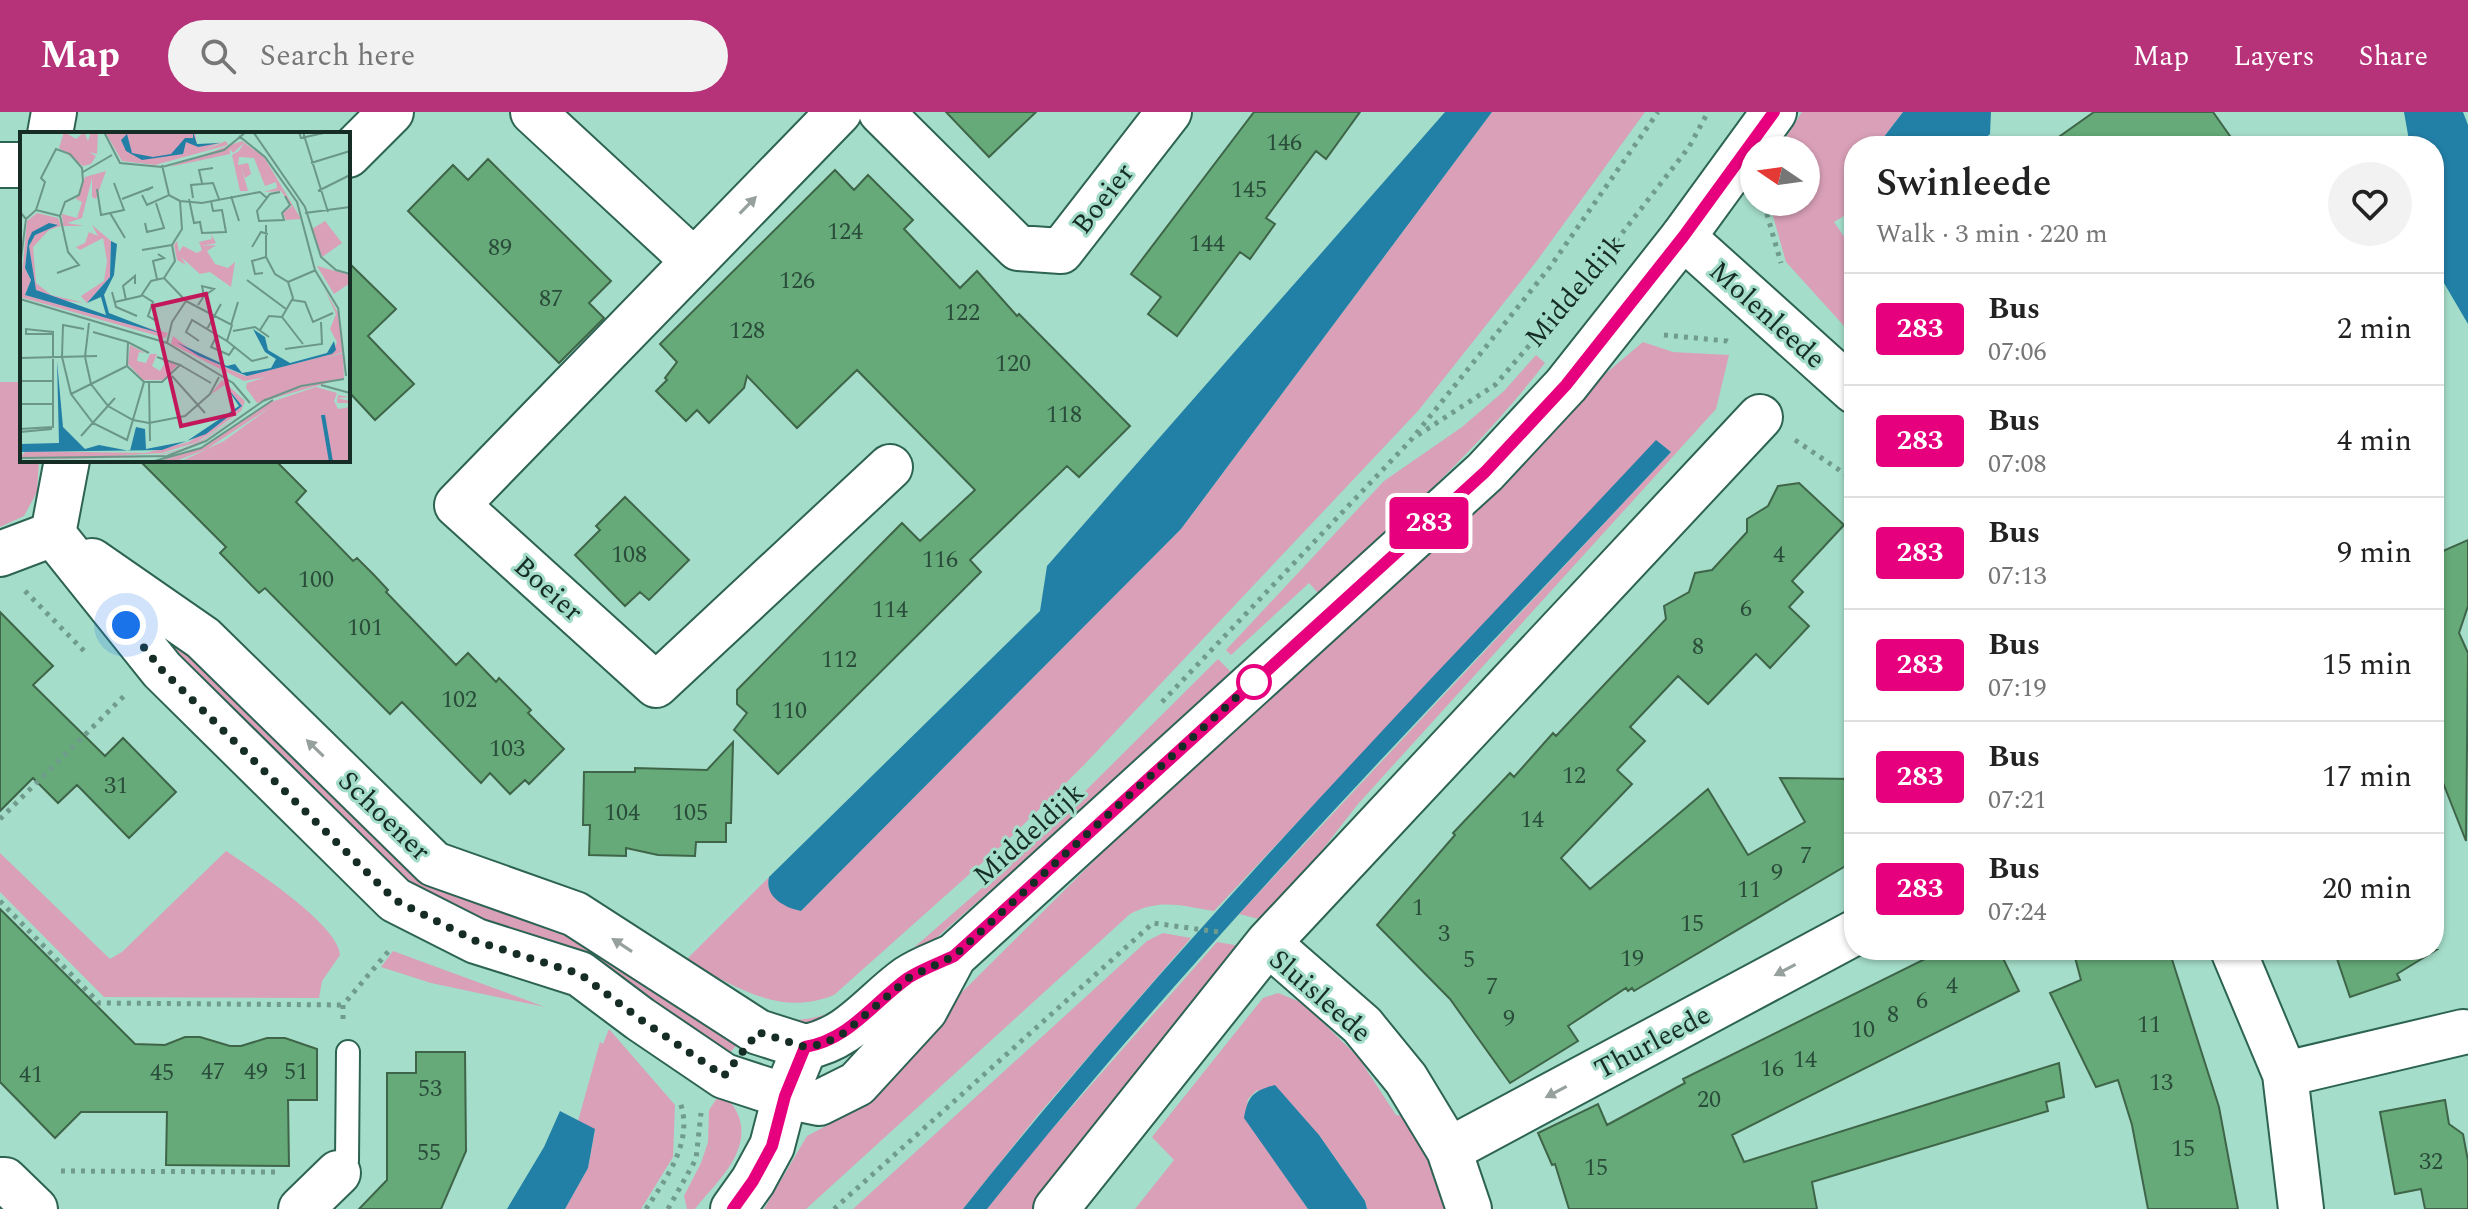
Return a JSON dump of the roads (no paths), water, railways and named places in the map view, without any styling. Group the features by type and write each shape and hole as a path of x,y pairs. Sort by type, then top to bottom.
{"street":[{"path":"50,132 54,112"},
{"path":"350,153 391,112"},
{"path":"533,112 694,261"},
{"name":"Boeier","path":"839,112 457,505 656,685 890,467"},
{"name":"Boeier","path":"881,112 1018,248 1061,251 1169,112"},
{"name":"Middeldijk","path":"805,1047 823,1044 844,1033 910,977 954,956 1485,472 1566,385 1625,312 1774,112"},
{"name":"Molenleede","path":"1683,237 1844,382"},
{"path":"1248,938 1760,417"},
{"path":"0,554 53,534 67,462"},
{"name":"Schoener","path":"53,534 203,638 434,864 575,914 758,1032 805,1047"},
{"name":"Schoener","path":"53,534 162,670 395,900 476,941 580,974 724,1076 785,1096"},
{"name":"Sluisleede","path":"1056,1209 1248,938 1362,1025 1406,1079 1449,1150 1469,1209"},
{"name":"Thurleede","path":"1449,1150 1844,938"},
{"name":"Middeldijk","path":"785,1096 819,1103 857,1084 925,1010 954,956"},
{"path":"2237,960 2285,1074 2301,1209"},
{"path":"758,1032 785,1096"},
{"path":"2285,1074 2463,1032"},
{"path":"733,1209 772,1146 785,1096 805,1047"},
{"path":"301,1209 338,1173"}],"lane":[{"path":"338,1173 347,1161 348,1052"}],"water":[{"path":"1445,112 1492,112 1181,529 801,911 777,900 770,890 769,877 1040,611 1047,566"},
{"path":"1903,112 1991,112 1988,136 1885,136"},
{"path":"2404,112 2463,112 2468,125 2468,324 2444,283 2444,136 2408,136"},
{"path":"1656,440 1671,452 1235,918 1068,1110 987,1209 963,1209 1129,1010 1215,913"},
{"path":"1275,1085 1319,1135 1365,1201 1367,1209 1308,1209 1244,1118 1247,1104 1253,1096"},
{"path":"560,1111 595,1129 588,1168 565,1209 507,1209 544,1147"}]}
